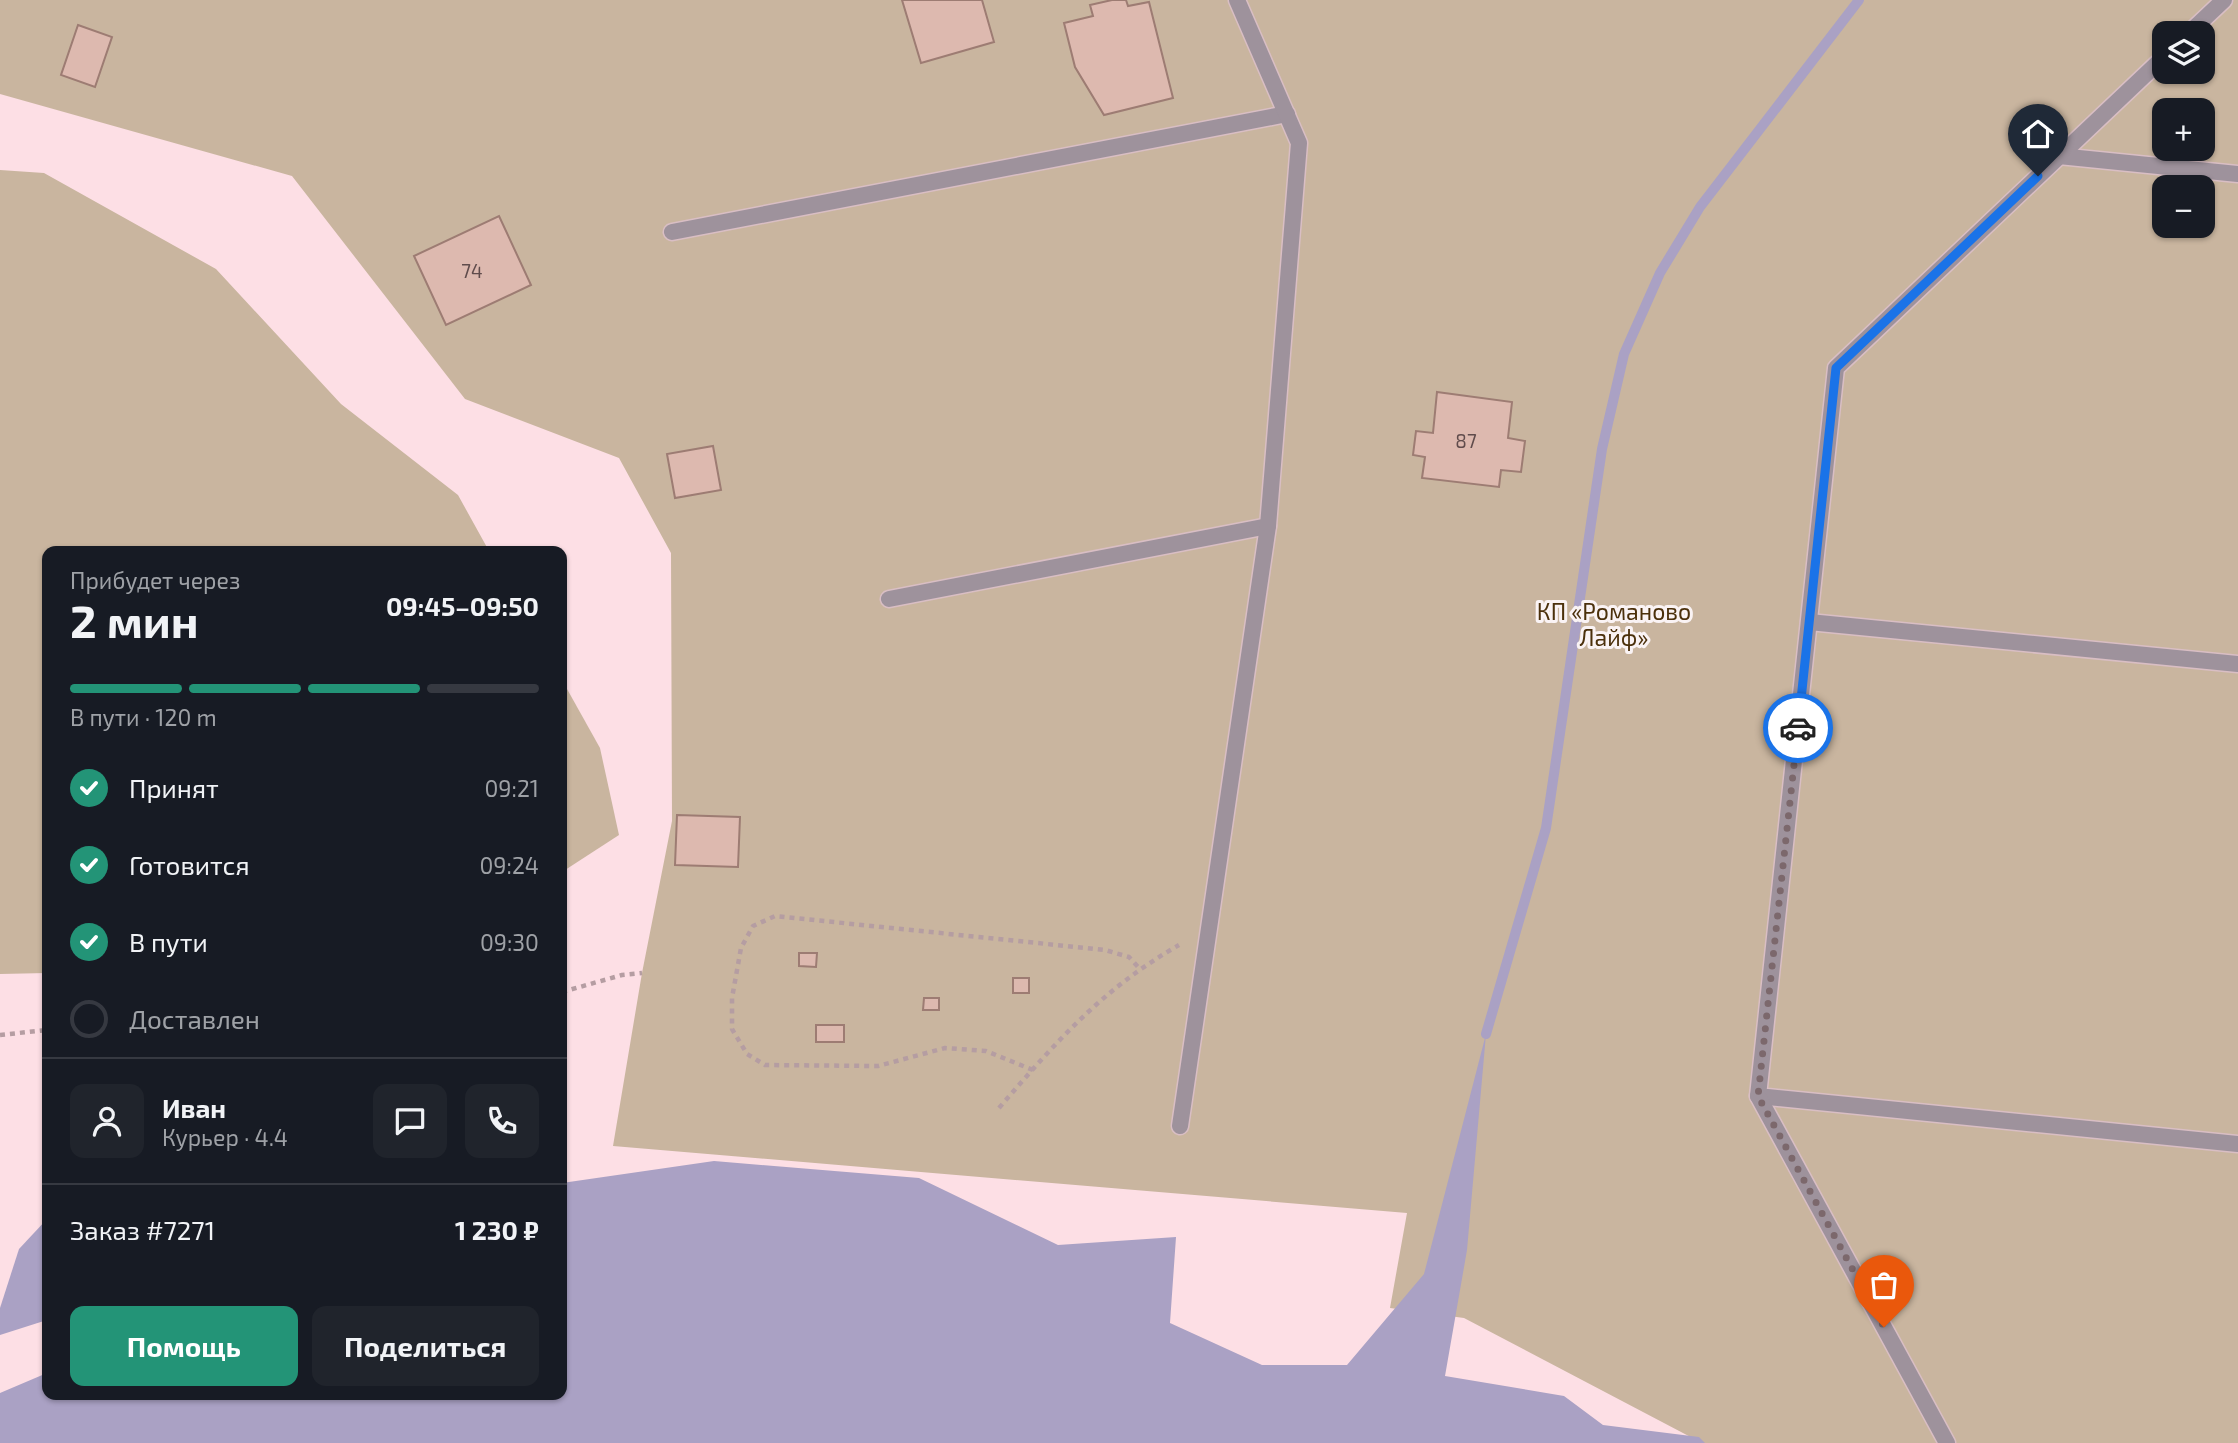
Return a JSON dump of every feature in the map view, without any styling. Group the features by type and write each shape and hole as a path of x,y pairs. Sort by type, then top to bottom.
{"lane":[{"path":"1180,1126 1268,526 1299,143 1237,0"},
{"path":"2202,21 2224,0"},
{"path":"1947,1443 1758,1096 1836,368 2152,68"},
{"path":"672,232 1287,114"},
{"path":"2059,156 2238,174"},
{"path":"889,599 1268,526"},
{"path":"1809,622 2238,664"},
{"path":"1758,1096 2238,1144"}],"path":[{"path":"1033,1070 986,1051 945,1048 878,1066 765,1065 747,1054 732,1029 732,998 741,948 753,926 775,916 1105,950 1129,957 1139,968"},
{"path":"999,1108 1072,1024 1139,968 1188,939 1208,936"},
{"path":"567,991 622,975 642,973"},
{"path":"0,1035 42,1031"}],"green space":[{"name":"КП «Романово Лайф»","path":"0,0 2238,0 2238,1443 1702,1443 1464,1318 1390,1308 1407,1213 613,1146 642,973 672,821 671,553 619,458 465,399 292,176 0,94"},
{"path":"0,170 44,173 216,269 341,404 458,495 486,546 42,546 42,973 0,974"},
{"path":"567,689 600,748 619,835 567,869"}],"shaded area":[{"path":"1486,1034 1467,1250 1445,1376 1564,1396 1603,1425 1699,1437 1705,1443 0,1443 0,1393 42,1375 42,1400 567,1400 567,1182 714,1161 919,1178 1058,1245 1176,1237 1170,1323 1262,1365 1347,1365 1424,1274"},
{"path":"42,1224 42,1322 0,1335 0,1308 19,1249"}],"building":[{"path":"902,0 982,0 994,42 921,63"},
{"path":"1126,0 1128,6 1149,2 1173,98 1104,115 1075,67 1064,23 1093,16 1090,5"},
{"path":"78,25 112,37 95,87 61,75"},
{"path":"499,216 531,285 446,325 414,256"},
{"path":"1437,392 1512,402 1508,438 1525,441 1521,472 1501,470 1499,487 1422,478 1425,457 1413,455 1416,431 1433,433"},
{"path":"713,446 721,490 675,498 667,454"},
{"path":"677,815 740,817 738,867 675,865"},
{"path":"799,953 817,953 816,967 799,966"},
{"path":"1013,978 1029,978 1029,993 1013,993"},
{"path":"924,998 939,998 939,1010 923,1010"},
{"path":"816,1025 844,1025 844,1042 816,1042"}],"waterway":[{"path":"1486,1034 1546,828 1602,449 1624,354 1660,273 1700,207 1859,0"}],"way so far":[{"path":"1798,728 1758,1096 1884,1327"}],"route":[{"path":"1798,728 1836,368 2038,176"}]}
